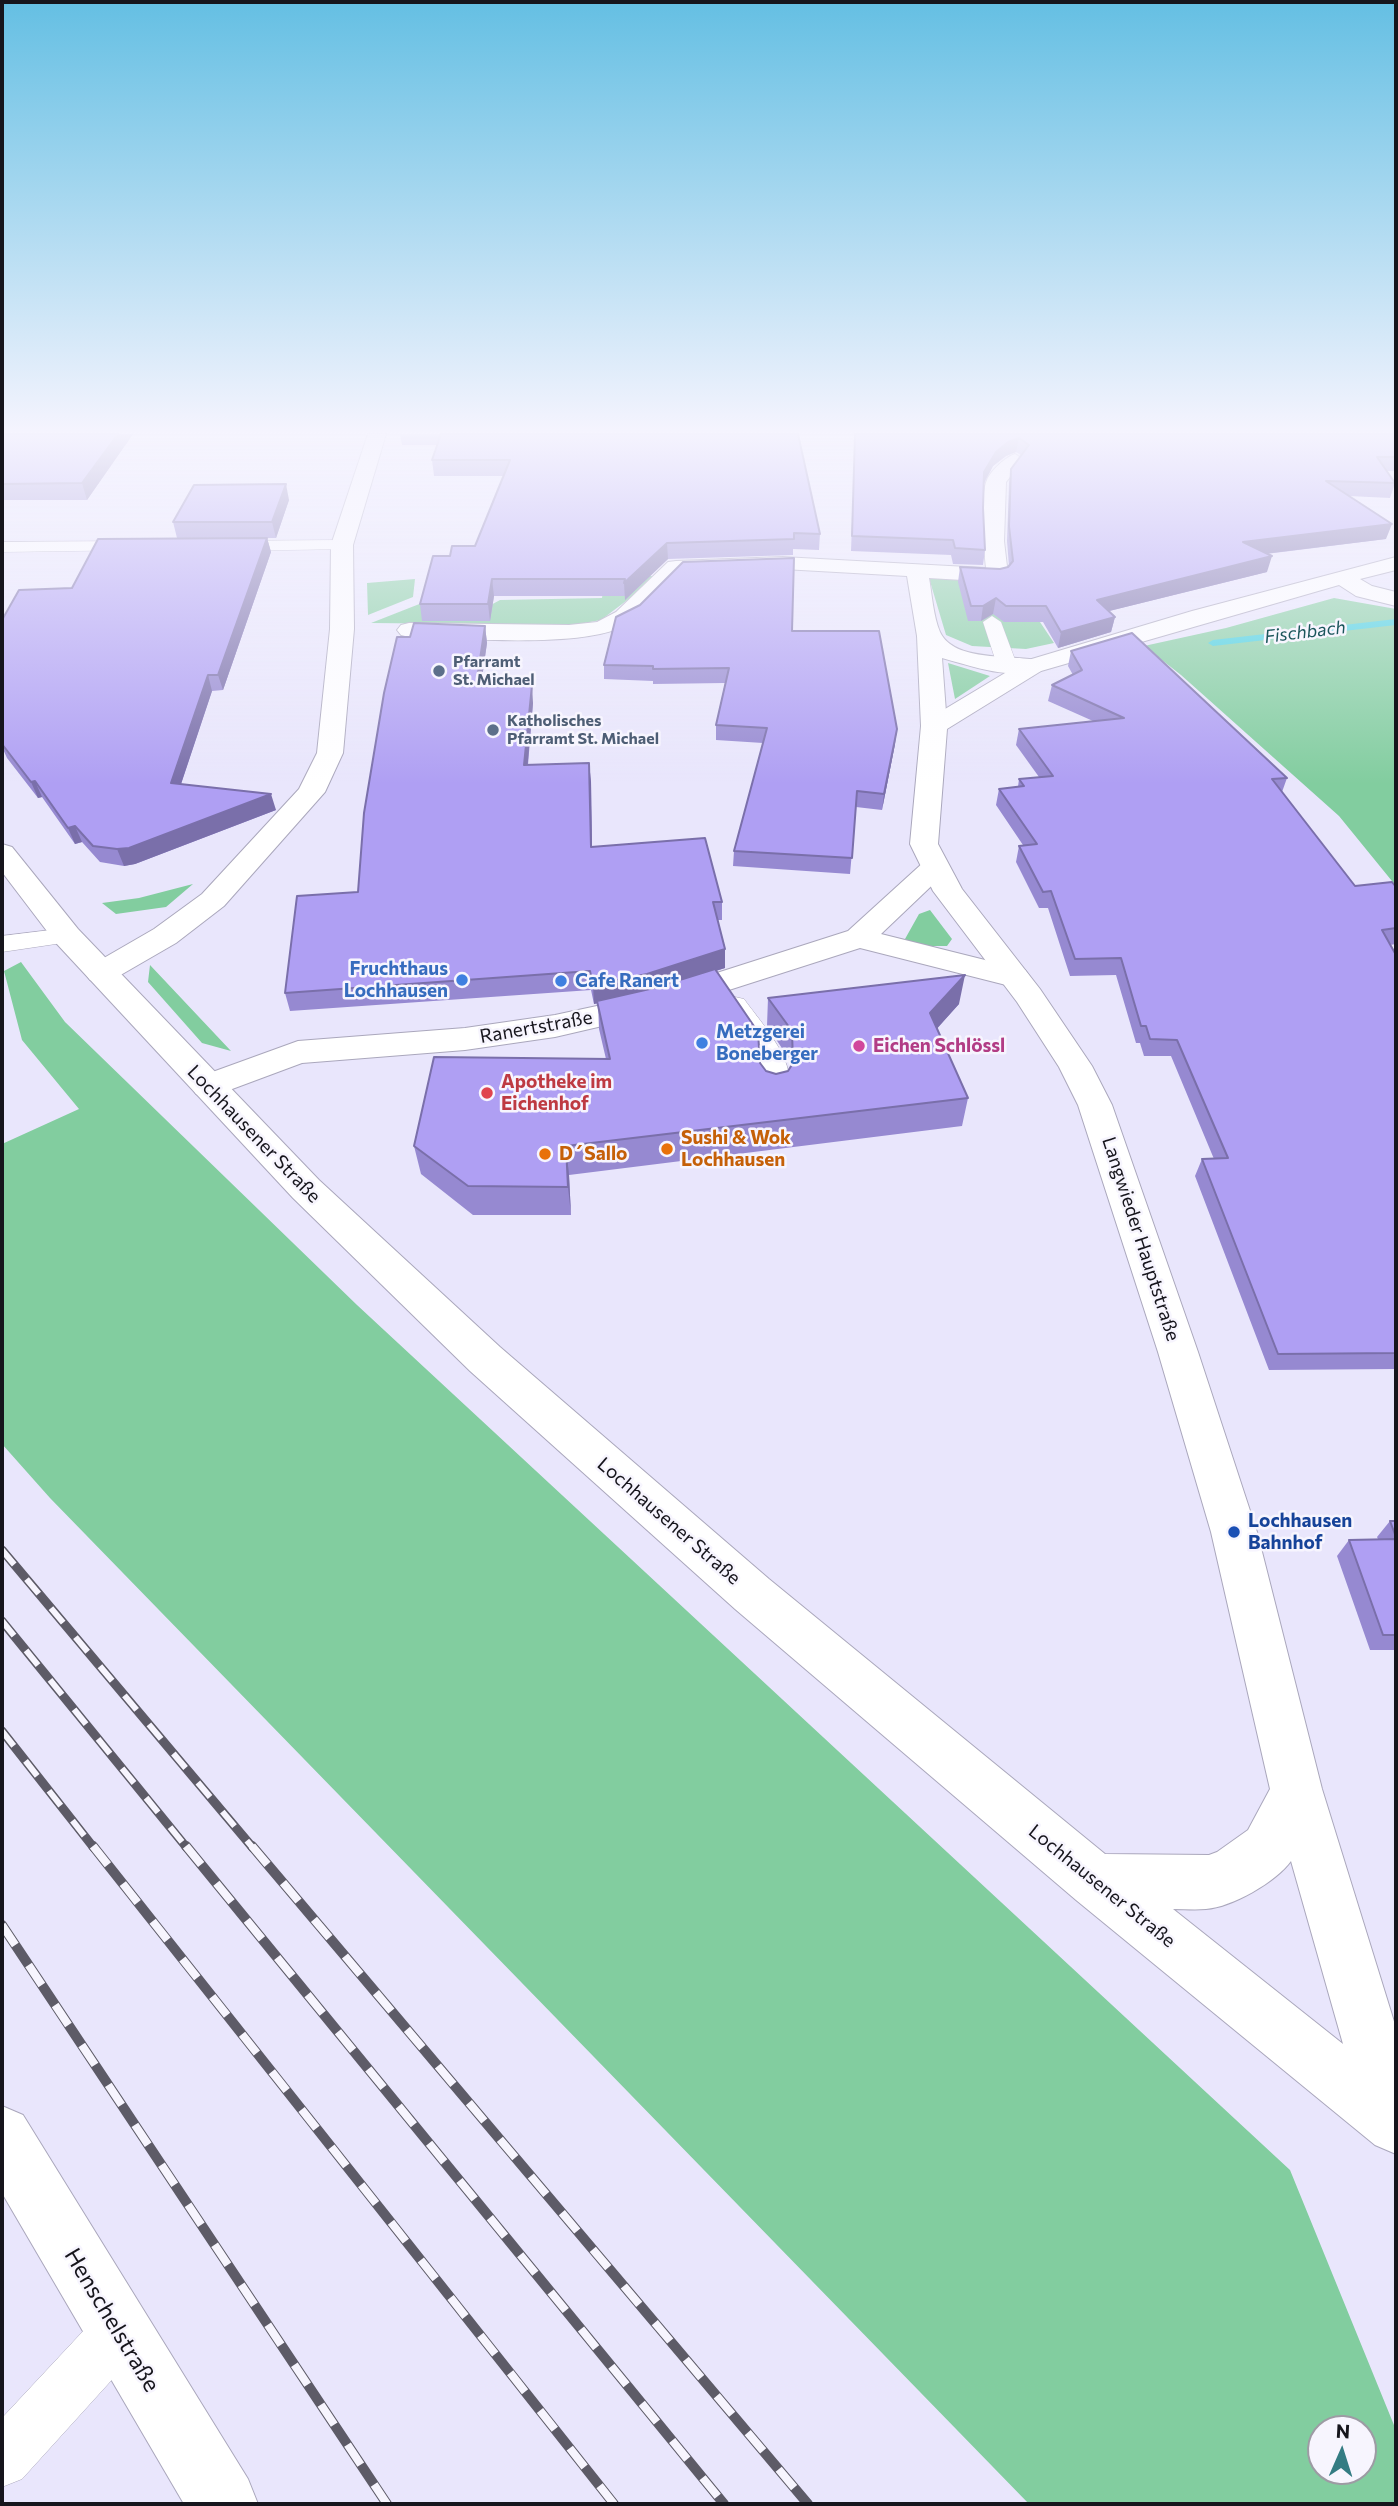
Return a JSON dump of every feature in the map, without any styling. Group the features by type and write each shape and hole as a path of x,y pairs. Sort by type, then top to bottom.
{"street":[{"path":"102,973 165,936 213,900 311,792 330,753 342,629 342,551"},
{"path":"409,630 569,632 602,628 624,617 676,567 783,563 997,575 995,551"},
{"path":"934,726 1033,666 1114,641 1396,564"},
{"name":"Langwieder Hauptstraße","path":"917,572 929,635 934,726 925,844 935,867 969,920 1014,977 1075,1066 1095,1104 1234,1532 1296,1789 1396,2123"},
{"path":"1344,579 1364,591 1396,599"},
{"path":"929,635 949,653 992,665 1033,666"},
{"name":"Lochhausener Straße","path":"2,853 67,936 306,1189 485,1359 752,1594 1095,1881 1396,2123"},
{"name":"Ranertstraße","path":"208,1086 298,1052 465,1039 555,1026 654,1004 859,938 935,867"},
{"path":"859,938 1014,977"},
{"path":"1095,1881 1209,1882 1219,1879 1258,1860 1279,1832 1296,1789"},
{"name":"Henschelstraße","path":"2,2136 223,2504"}],"lane":[{"path":"992,622 1007,665"},
{"path":"2,944 67,936"},
{"path":"720,983 773,1060 775,1090"},
{"path":"2,2459 119,2332"}],"green space":[{"path":"631,576 659,576 601,620 573,625 371,623 427,601 489,606 500,600 602,598 603,589"},
{"path":"929,578 1012,580 1054,643 1026,649 972,646 946,635"},
{"path":"415,579 413,597 368,615 367,583"},
{"path":"1334,598 1396,609 1396,886 1339,816 1181,675 1144,646 1226,628"},
{"path":"948,663 990,676 955,699"},
{"path":"193,884 166,907 116,914 102,903 139,898"},
{"path":"930,910 952,939 947,946 917,946 905,939 919,914"},
{"path":"21,962 65,1022 357,1305 1290,2170 1396,2430 1396,2504 1029,2504 50,1498 2,1444 2,1144 79,1109 22,1040 4,971"},
{"path":"150,965 231,1051 202,1043 148,982"}],"building":[{"path":"92,551 262,551 218,675 208,675 171,783 271,794 129,848 93,846 75,826 68,828 35,781 31,782 2,744 2,620 19,590 72,588"},
{"path":"451,551 658,551 624,583 625,579 492,579 488,604 420,604 433,556 450,556"},
{"path":"1012,551 1262,551 1272,556 1097,600 1115,617 1061,632 1046,606 1006,606 996,598 983,606 971,606 960,567 1000,569 1008,567 1013,561"},
{"path":"794,558 792,631 879,631 897,729 884,794 857,791 852,858 734,851 767,728 716,725 729,668 653,669 653,666 604,665 616,617 640,605 683,562"},
{"path":"414,623 485,626 476,686 532,685 524,765 589,763 591,847 705,838 722,902 713,902 725,949 647,974 593,985 590,971 285,993 297,896 358,892 364,813 384,693 397,637 410,637"},
{"path":"1132,633 1287,778 1272,779 1355,886 1392,882 1396,887 1396,928 1382,930 1396,955 1396,1353 1278,1354 1202,1159 1228,1158 1177,1040 1150,1039 1146,1026 1141,1026 1121,958 1075,959 1051,891 1043,892 1019,846 1037,844 999,789 1024,786 1019,779 1053,776 1019,729 1124,718 1052,685 1082,670 1071,651"},
{"path":"715,969 758,1032 760,1063 766,1071 776,1074 788,1071 793,1063 792,1031 768,998 965,975 930,1013 968,1098 566,1146 568,1187 468,1186 414,1146 434,1057 610,1059 597,1001 654,988"},
{"path":"1390,1521 1396,1521 1396,1537"},
{"path":"1396,1539 1396,1635 1383,1635 1349,1540"}],"waterway":[{"name":"Fischbach","path":"1213,643 1396,622"}],"railway":[{"path":"2,1550 253,1848"},
{"path":"2,1621 187,1848"},
{"path":"2,1731 94,1848"},
{"path":"93,1846 614,2504"},
{"path":"186,1846 724,2504"},
{"path":"252,1846 808,2504"},
{"path":"2,1925 387,2504"}],"place":[{"name":"Pfarramt St. Michael","path":"439,671"},
{"name":"Katholisches Pfarramt St. Michael","path":"493,730"},
{"name":"Fruchthaus Lochhausen","path":"462,980"},
{"name":"Cafe Ranert","path":"561,981"},
{"name":"Metzgerei Boneberger","path":"702,1043"},
{"name":"Eichen Schlössl","path":"859,1046"},
{"name":"Apotheke im Eichenhof","path":"487,1093"},
{"name":"Sushi & Wok Lochhausen","path":"667,1149"},
{"name":"D´Sallo","path":"545,1154"},
{"name":"Lochhausen Bahnhof","path":"1234,1532"}]}
